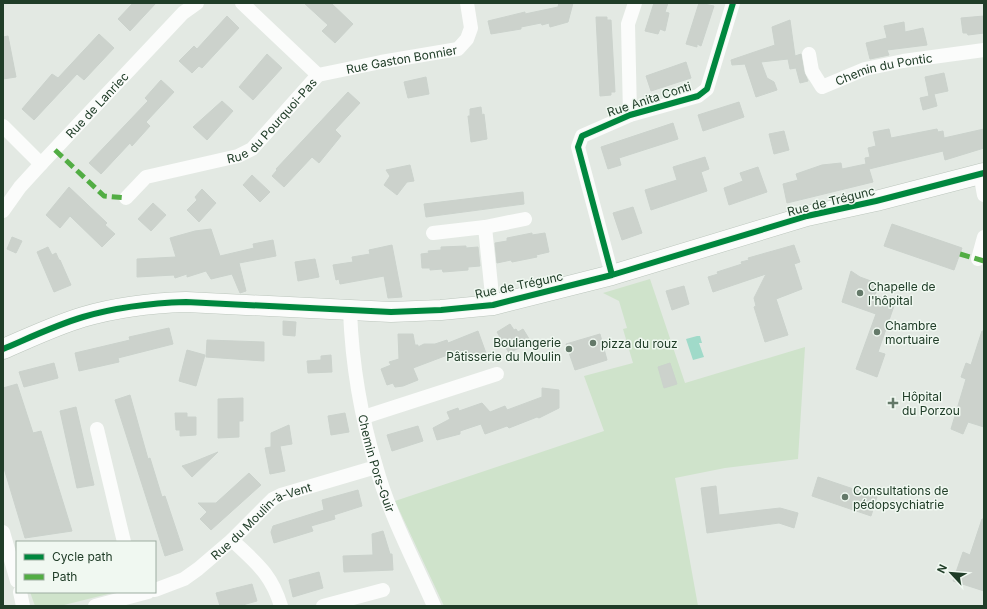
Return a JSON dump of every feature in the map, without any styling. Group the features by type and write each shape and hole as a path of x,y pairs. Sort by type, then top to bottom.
{"main road":[{"name":"Rue de Trégunc","path":"3,349 82,317 101,312 158,303 186,302 350,311 427,310 493,305 612,275 807,216 876,201 982,173"}],"street":[{"name":"Rue de Lanriec","path":"3,211 20,187 41,164 183,13 197,3"},
{"name":"Rue du Pourquoi-Pas","path":"126,198 146,177 238,156 252,149 318,75 242,3"},
{"name":"Rue Gaston Bonnier","path":"318,75 381,62 458,49 467,39 471,28 467,3"},
{"name":"Rue Anita Conti","path":"630,115 628,24 634,3"},
{"name":"Rue Anita Conti","path":"612,275 578,147 582,136 630,115 698,96 707,89 733,3"},
{"name":"Chemin du Pontic","path":"809,54 812,71 822,87 865,69 903,61 984,50"},
{"path":"3,126 41,164"},
{"path":"982,173 984,195"},
{"path":"433,233 485,227 525,219"},
{"path":"485,227 493,305"},
{"path":"978,259 984,237"},
{"name":"Chemin Pors-Guir","path":"350,311 351,333 364,417 376,467 393,512 434,606"},
{"path":"364,417 497,374"},
{"path":"97,429 124,541"},
{"name":"Rue du Moulin-à-Vent","path":"156,590 184,579 232,540 273,499 376,467"},
{"path":"3,532 14,560 16,574"},
{"path":"232,540 266,573 274,587 281,606"},
{"path":"323,606 383,590"},
{"path":"20,593 23,606"},
{"path":"95,606 140,596"}],"shaded area":[{"path":"650,279 685,383 805,347 798,459 725,468 675,478 698,606 444,606 395,501 604,431 584,376 633,363 623,329 627,328 619,301 603,293"},
{"path":"700,336 702,343 699,343 704,357 693,360 686,339"},
{"path":"30,593 112,593 60,606 35,606"}],"building":[{"path":"133,3 156,3 130,31 118,19"},
{"path":"304,3 331,3 353,24 335,43 322,31 328,25"},
{"path":"559,3 573,3 568,22 550,27 549,23 542,25 541,23 521,27 521,29 491,34 488,21 525,12 525,14 558,7"},
{"path":"654,3 668,3 665,12 669,13 665,31 660,29 658,34 645,31"},
{"path":"699,3 714,6 701,46 697,44 697,47 686,44"},
{"path":"227,16 239,28 202,68 199,66 192,73 179,61 194,46 197,49"},
{"path":"984,16 984,33 968,35 967,33 963,33 961,18"},
{"path":"596,17 607,17 607,20 611,20 615,92 611,92 611,95 600,96"},
{"path":"790,20 795,56 801,54 804,72 808,81 800,83 796,68 790,69 788,59 761,62 767,78 774,82 777,90 756,97 745,64 732,65 731,60 775,45 772,27"},
{"path":"904,22 905,32 923,28 927,45 887,50 889,55 870,59 866,43 887,38 884,26"},
{"path":"99,34 114,48 84,80 77,74 34,120 22,109 52,74 58,78"},
{"path":"8,36 16,77 3,79 3,37"},
{"path":"267,54 282,68 253,100 239,87"},
{"path":"686,62 691,78 651,91 646,76"},
{"path":"944,73 948,91 934,94 937,106 923,110 920,98 929,96 925,77"},
{"path":"426,77 429,94 408,98 404,82"},
{"path":"161,80 174,92 146,122 150,126 132,146 130,143 101,174 89,163 148,101 145,98"},
{"path":"348,92 360,103 335,130 341,136 319,163 312,157 284,187 272,176 277,170 276,169"},
{"path":"222,101 233,111 207,140 193,127"},
{"path":"739,102 744,117 703,131 698,115"},
{"path":"481,107 482,115 484,114 487,139 471,142 468,116 470,116 470,109"},
{"path":"673,123 678,139 619,158 621,165 608,169 601,147"},
{"path":"889,129 891,138 937,129 938,132 943,131 944,138 984,129 984,148 945,160 943,151 869,169 873,182 787,203 783,184 798,180 796,174 822,165 841,163 842,169 866,164 865,158 870,157 868,148 876,146 873,132"},
{"path":"784,131 789,150 774,154 769,134"},
{"path":"705,157 709,169 701,172 707,191 651,210 645,190 677,180 673,167"},
{"path":"410,165 414,181 407,182 397,195 384,185 390,176 386,170"},
{"path":"758,167 767,192 729,205 724,188 743,181 740,173"},
{"path":"252,175 270,192 260,202 243,185"},
{"path":"69,187 107,223 105,225 115,234 102,247 70,216 60,228 46,215"},
{"path":"202,189 216,203 199,222 187,210 197,200 195,197"},
{"path":"523,192 524,204 426,217 424,204"},
{"path":"153,203 166,215 151,231 138,219"},
{"path":"633,207 642,233 622,240 613,213"},
{"path":"892,224 962,248 954,270 884,246"},
{"path":"211,229 220,256 254,248 253,244 273,240 276,256 239,263 246,291 240,293 232,274 211,279 206,271 187,277 187,274 175,278 174,275 137,277 137,259 176,257 170,238 195,231"},
{"path":"532,233 532,235 545,233 549,252 536,255 537,257 512,262 511,260 497,263 495,243 507,241 507,238"},
{"path":"12,237 22,241 16,253 7,249"},
{"path":"392,245 402,297 388,298 384,276 340,284 339,279 336,280 333,265 353,262 352,257 370,254 369,250"},
{"path":"794,245 800,262 794,264 802,289 776,299 788,335 765,342 754,307 756,306 754,298 766,274 713,292 708,277 718,274 717,272 742,264 741,262 749,260 748,258"},
{"path":"466,246 466,248 478,247 480,266 468,267 468,270 443,272 442,269 430,270 430,268 422,268 421,254 429,253 428,251 441,250 441,247"},
{"path":"48,247 52,255 56,253 71,285 54,292 37,252"},
{"path":"315,259 319,277 298,281 295,262"},
{"path":"851,271 860,277 879,284 875,295 895,303 878,352 885,354 877,377 856,369 876,314 842,302"},
{"path":"684,286 689,304 672,310 666,291"},
{"path":"283,321 296,322 295,336 283,335"},
{"path":"510,324 514,330 516,329 518,332 523,329 531,342 509,353 497,332"},
{"path":"169,328 173,344 118,358 119,362 79,371 75,353 130,340 129,337"},
{"path":"478,331 487,356 477,360 475,355 461,360 458,351 413,368 418,380 403,386 395,387 393,383 387,385 381,369 391,365 389,362 399,359 398,334 413,334 415,345 418,345 418,347 424,344 435,344 447,340 448,343"},
{"path":"982,331 984,331 984,427 968,422 963,434 951,429 966,379 961,377 966,363 971,365"},
{"path":"600,334 607,360 575,370 566,344"},
{"path":"207,340 264,342 264,361 206,357"},
{"path":"187,350 205,355 196,386 179,381"},
{"path":"331,355 332,372 308,373 307,361 321,360 321,356"},
{"path":"54,363 58,378 24,387 19,372"},
{"path":"670,363 677,384 664,388 658,367"},
{"path":"17,384 33,433 41,431 72,531 25,538 3,465 3,388"},
{"path":"542,388 559,390 559,408 539,418 537,417 509,428 507,426 485,434 481,424 460,431 460,434 437,440 433,428 450,419 447,412 458,408 459,411 482,403 490,412 505,406 507,410 542,397"},
{"path":"130,395 148,459 150,458 162,497 165,496 183,550 165,556 115,400"},
{"path":"243,398 243,421 239,421 239,437 218,438 218,399"},
{"path":"76,407 94,485 77,488 60,411"},
{"path":"175,413 187,413 187,417 196,417 196,435 180,436 180,430 176,430"},
{"path":"345,413 349,432 331,435 328,416"},
{"path":"289,425 292,444 280,446 285,471 270,474 265,448 271,447 271,433"},
{"path":"418,426 423,441 392,451 387,435"},
{"path":"218,452 192,477 182,466 191,463"},
{"path":"249,473 261,485 211,530 200,519 207,512 198,503 216,503"},
{"name":"Consultations de pédopsychiatrie","path":"818,477 877,497 871,516 812,496"},
{"path":"716,486 719,515 780,508 798,513 794,528 779,523 707,533 701,488"},
{"path":"358,490 362,506 334,515 335,519 311,526 313,531 274,543 271,532 273,526 324,510 322,500"},
{"path":"982,519 984,519 984,591 953,581 963,552 970,555"},
{"path":"383,531 390,554 392,554 393,570 344,572 343,556 373,555 372,534"},
{"path":"319,572 323,588 293,597 289,580"},
{"path":"252,584 257,601 239,606 220,606 216,593"}],"marked path":[{"path":"55,150 104,196 126,198"},
{"path":"960,254 984,261"}],"cycle path":[{"path":"612,275 578,147 582,136 630,115 698,96 707,89 733,3"},
{"path":"3,349 83,317 122,308 160,303 186,302 391,312 441,310 493,305 612,275 807,216 876,201 984,173"}],"place":[{"name":"Chapelle de l'hôpital","path":"860,293"},
{"name":"Chambre mortuaire","path":"877,332"},
{"name":"pizza du rouz","path":"593,343"},
{"name":"Boulangerie Pâtisserie du Moulin","path":"569,349"},
{"name":"Hôpital du Porzou","path":"893,403"},
{"name":"Consultations de pédopsychiatrie","path":"845,497"}]}
